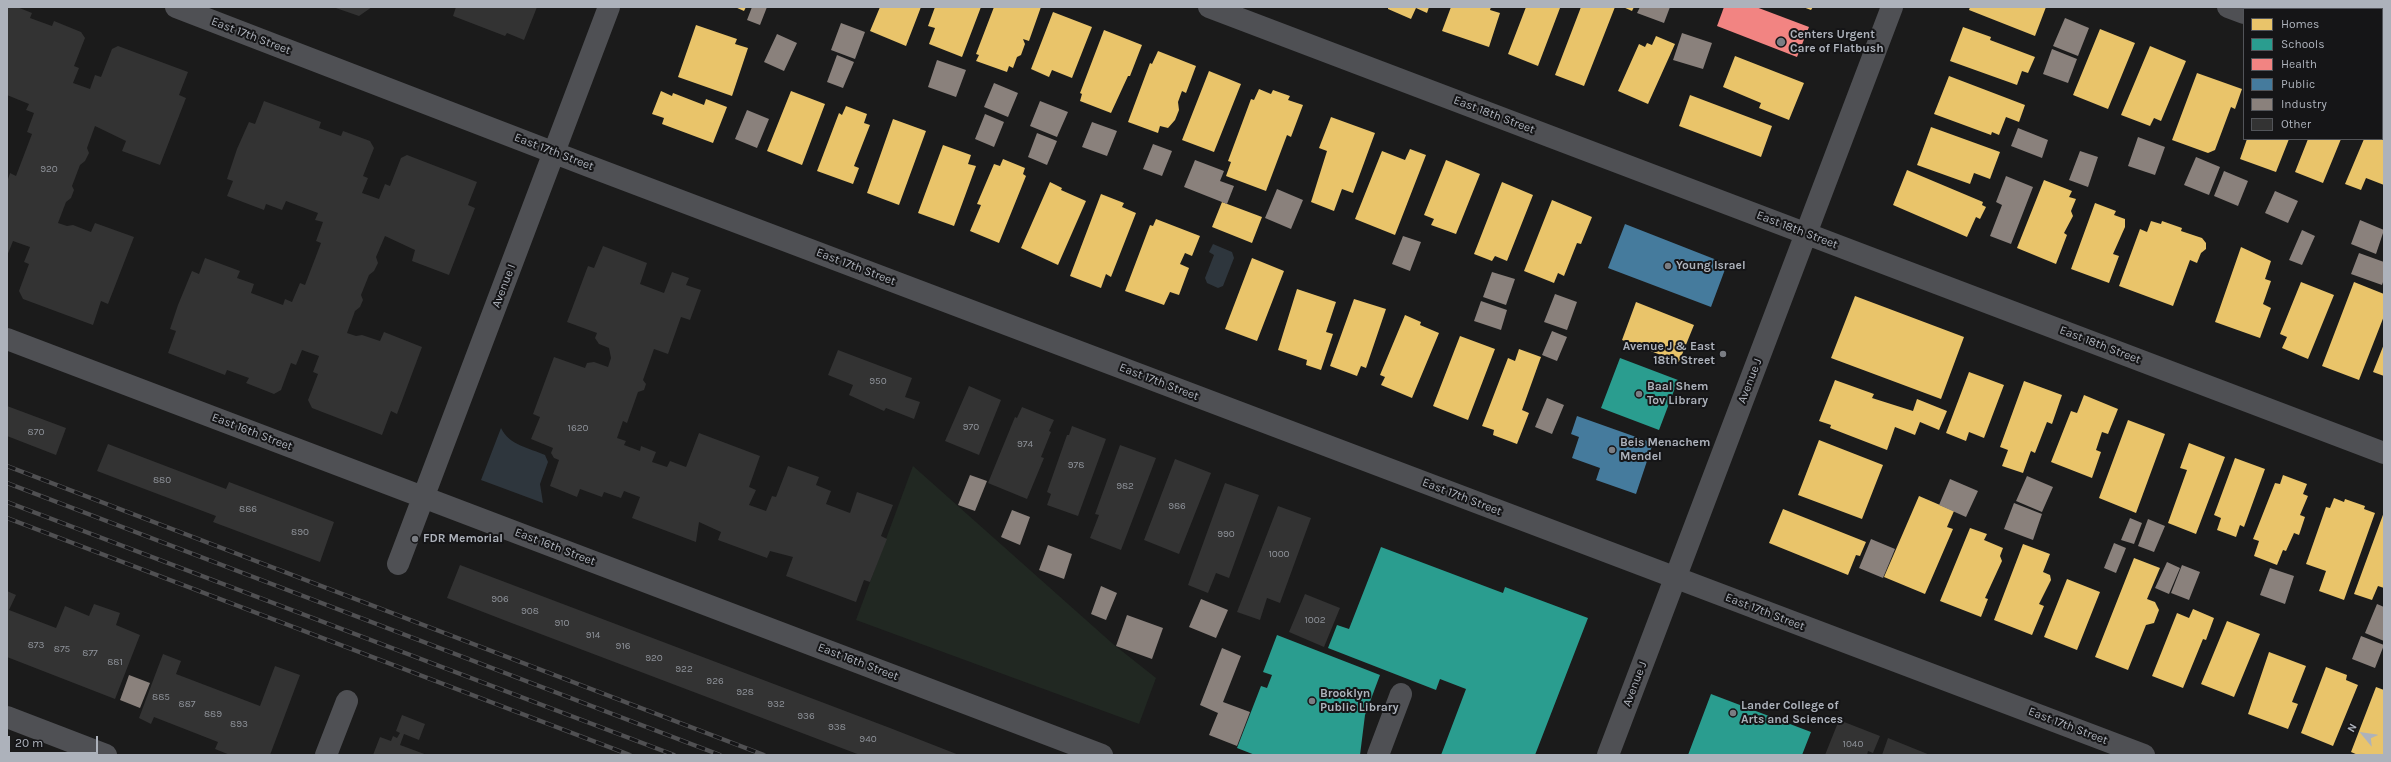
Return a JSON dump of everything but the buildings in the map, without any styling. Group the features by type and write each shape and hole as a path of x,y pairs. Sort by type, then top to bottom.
{"street":[{"name":"East 17th Street","path":"176,7 554,152 2144,755"},
{"name":"Avenue I","path":"398,564 425,498 609,7"},
{"name":"East 18th Street","path":"1209,7 2384,453"},
{"name":"Avenue J","path":"1608,755 1892,7"},
{"path":"2228,7 2243,13"},
{"name":"East 16th Street","path":"7,340 1102,755"},
{"path":"1378,755 1401,694"},
{"path":"326,755 347,701"},
{"path":"7,717 106,755"}],"shaded area":[{"path":"1213,244 1232,252 1234,258 1223,286 1218,288 1207,283 1205,278 1214,255 1209,252"},
{"path":"501,428 514,442 545,455 548,462 540,484 543,503 481,480"},
{"path":"913,466 1113,644 1156,678 1139,724 856,620"}],"railway":[{"path":"7,466 764,755"},
{"path":"7,483 720,755"},
{"path":"7,502 674,755"},
{"path":"7,518 630,755"}],"place":[{"name":"Centers Urgent Care of Flatbush","path":"1781,42"},
{"name":"Young Israel","path":"1668,266"},
{"name":"Avenue J & East 18th Street","path":"1723,354"},
{"name":"Baal Shem Tov Library","path":"1639,394"},
{"name":"Beis Menachem Mendel","path":"1612,450"},
{"name":"FDR Memorial","path":"415,539"},
{"name":"Brooklyn Public Library","path":"1312,701"},
{"name":"Lander College of Arts and Sciences","path":"1733,713"}]}
